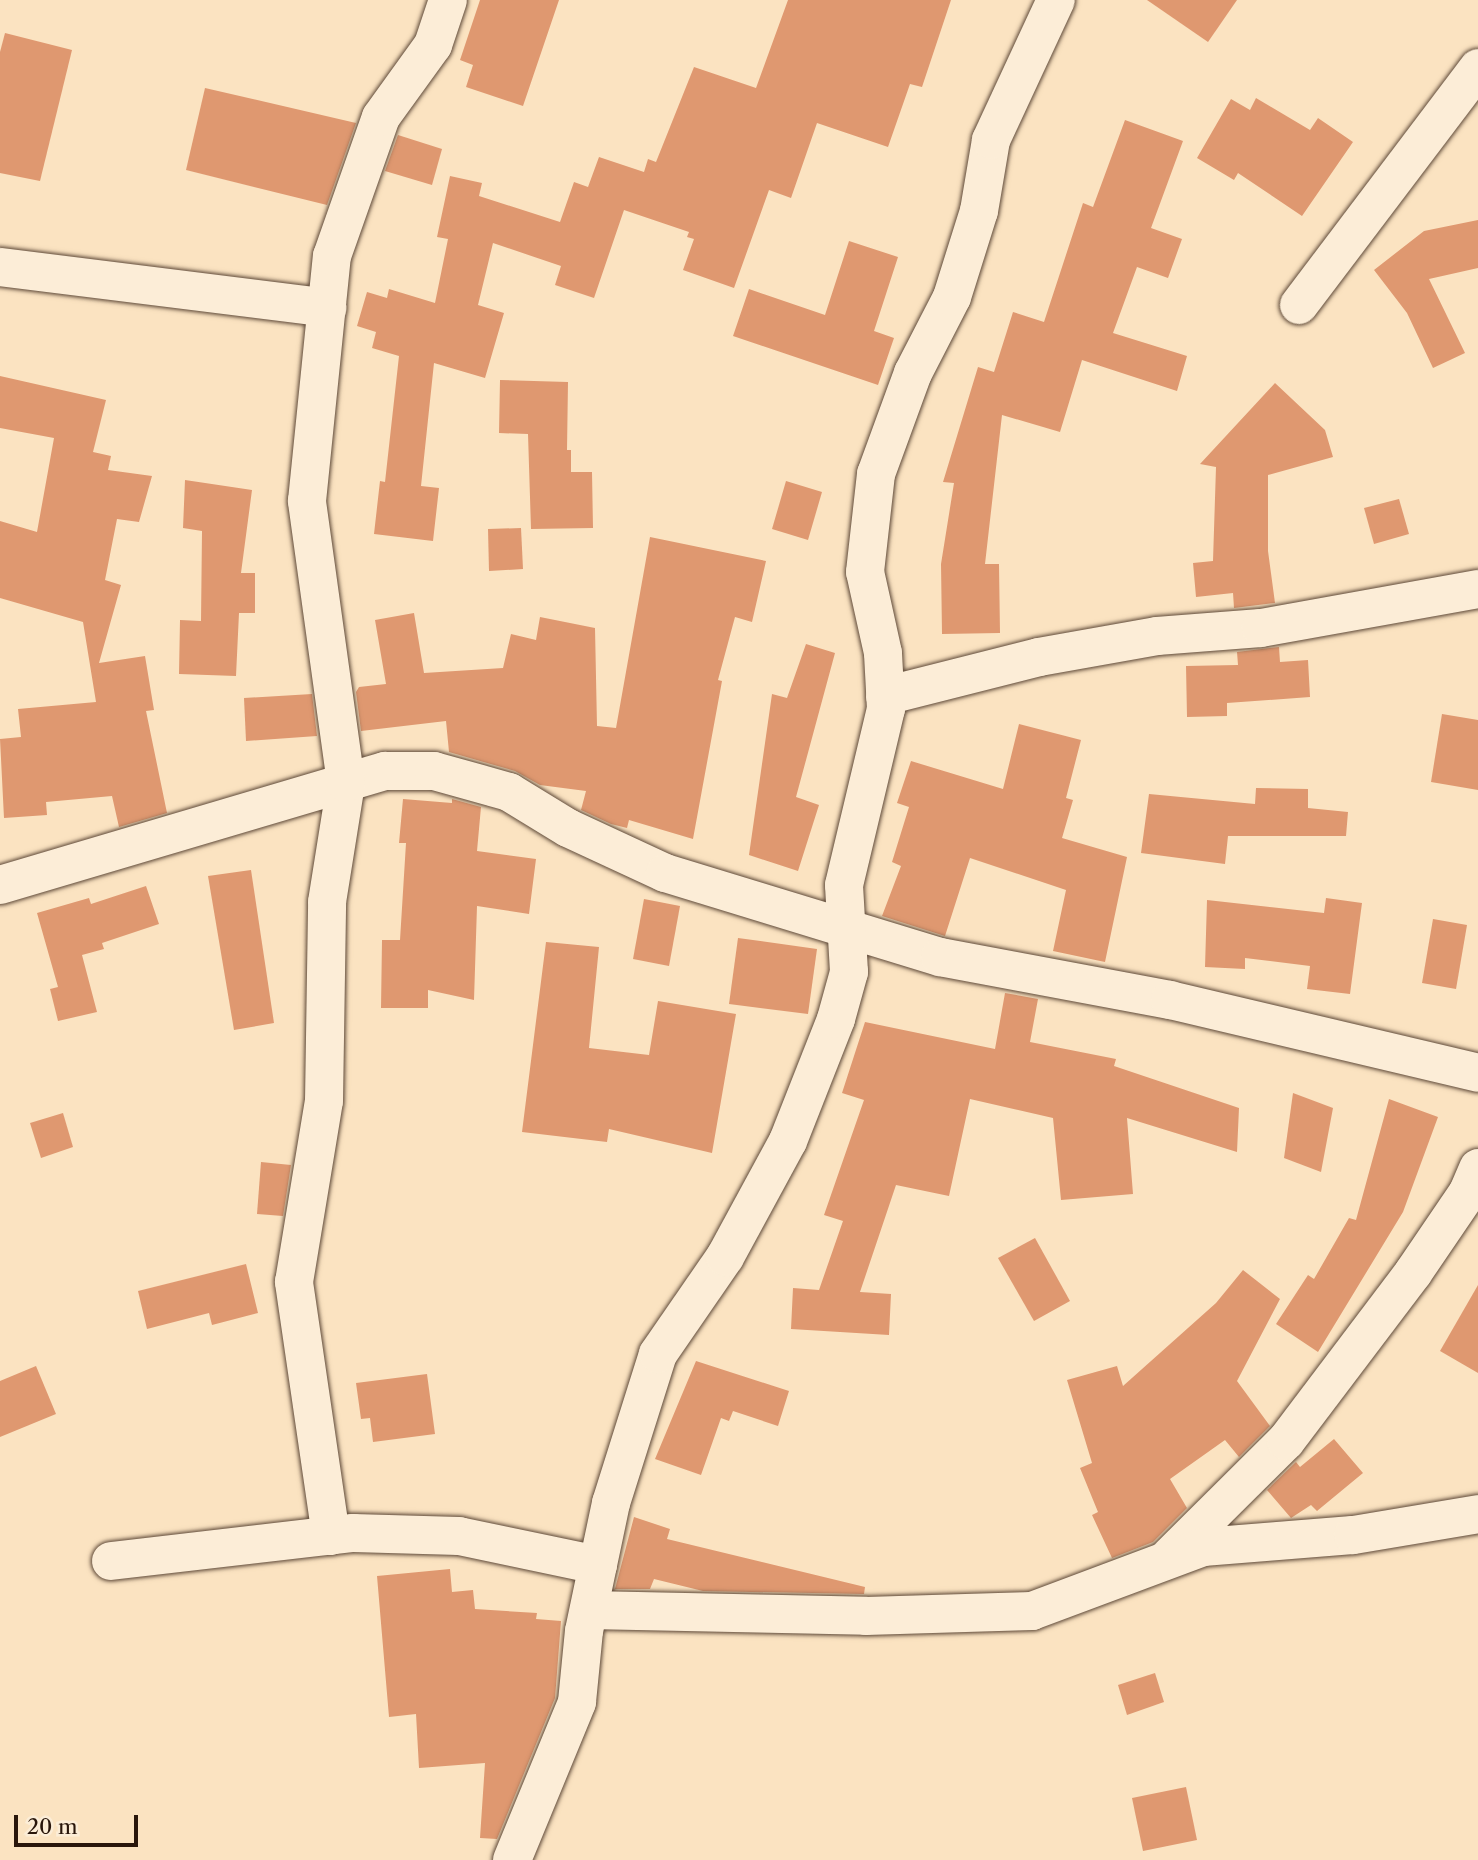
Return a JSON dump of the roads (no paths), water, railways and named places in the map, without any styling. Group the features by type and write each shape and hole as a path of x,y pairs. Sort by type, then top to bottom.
{"street":[{"path":"331,1536 294,1282 324,1101 327,902 346,783 307,501 332,256 381,117 433,45 448,0"},
{"path":"512,1860 577,1702 589,1610 611,1503 658,1354 725,1257 793,1129 849,972 845,885 885,696 883,653 865,572 876,474 913,373 952,297 979,211 992,140 1056,0"},
{"path":"1298,305 1478,68"},
{"path":"0,267 327,307"},
{"path":"885,696 1039,657 1157,636 1261,628 1478,589"},
{"path":"0,886 385,771 434,771 509,792 568,828 665,873 940,957 1170,1000 1478,1073"},
{"path":"1166,1560 1286,1441 1413,1273 1468,1192 1478,1168"},
{"path":"589,1610 866,1616 1032,1611 1203,1547 1353,1535 1478,1514"},
{"path":"111,1561 331,1536 459,1536 598,1565"}]}
